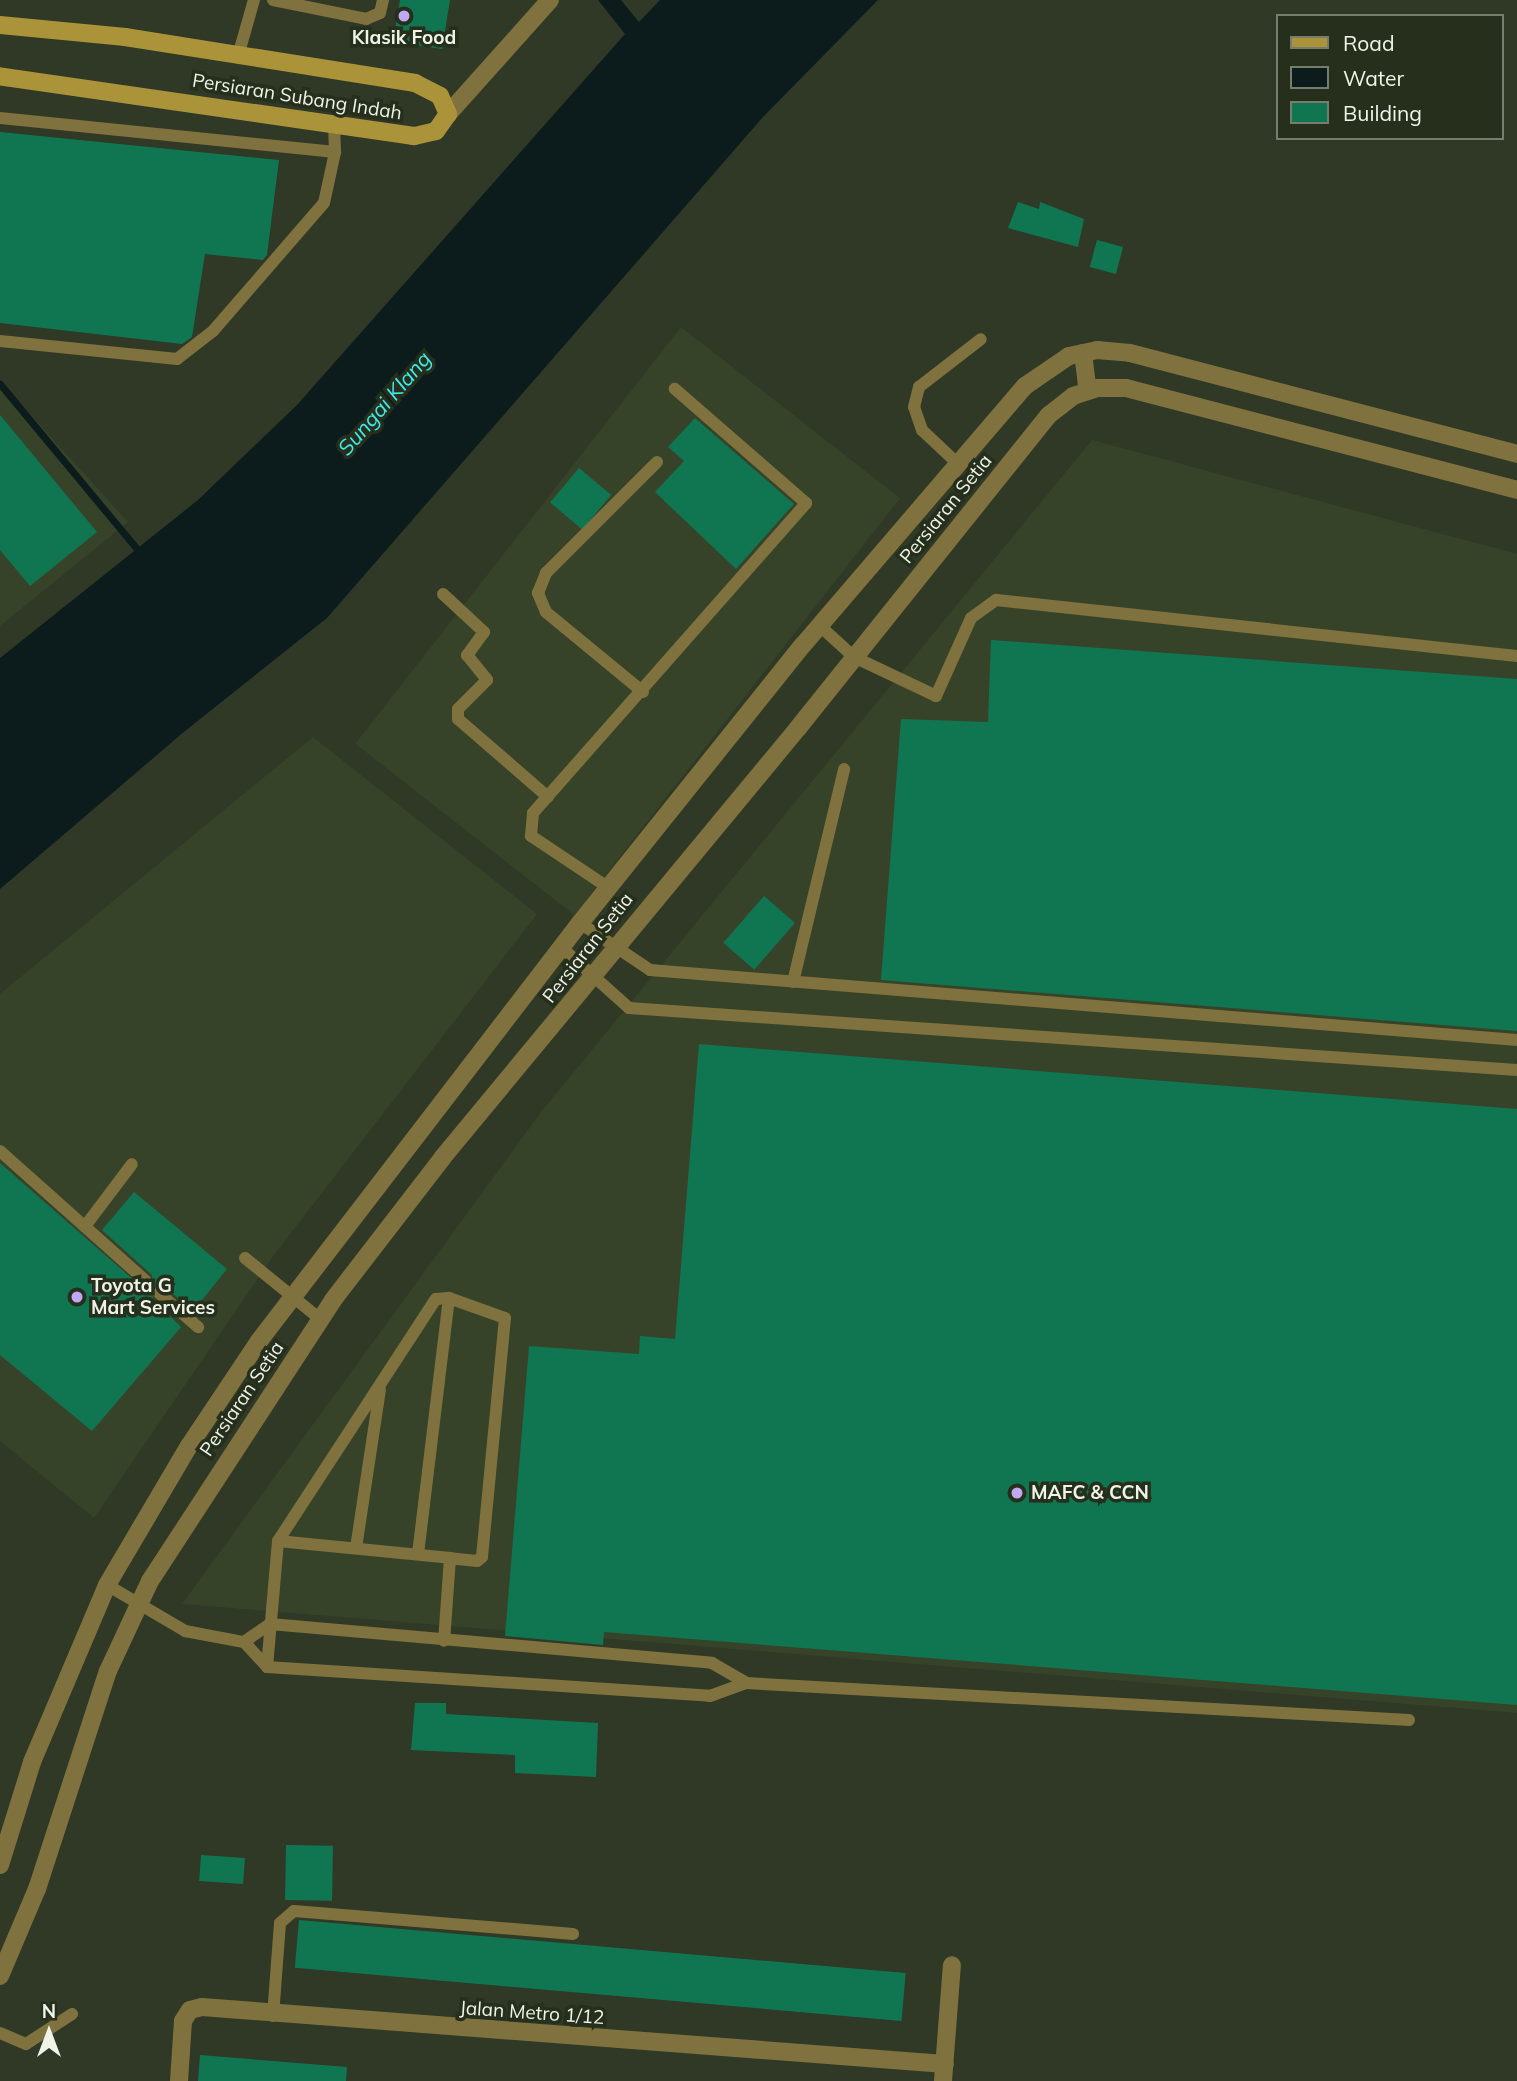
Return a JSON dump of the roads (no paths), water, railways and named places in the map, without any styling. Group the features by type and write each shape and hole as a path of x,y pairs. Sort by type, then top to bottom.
{"main road":[{"name":"Persiaran Subang Indah","path":"0,25 125,37 415,83 440,96 448,114 436,131 414,136 0,76"}],"street":[{"path":"448,114 551,0"},
{"path":"1083,353 1088,391"},
{"name":"Persiaran Setia","path":"0,1865 32,1762 107,1585 189,1446 292,1296 561,947 820,626 957,463 1045,368 1083,353 1130,353 1517,454"},
{"name":"Persiaran Setia","path":"0,1976 37,1889 108,1671 138,1605 210,1484 320,1319 443,1157 1049,415 1088,391 1126,388 1517,490"},
{"name":"Jalan Metro 1/12","path":"179,2081 183,2021 190,2010 202,2007 273,2016 944,2072 952,1965"}],"lane":[{"path":"238,56 254,0"},
{"path":"273,0 366,19 380,13 383,0"},
{"path":"0,118 335,152"},
{"path":"0,341 177,359 213,331 324,203 335,152 334,124"},
{"path":"957,463 922,429 914,407 919,387 981,338"},
{"path":"609,888 531,836 533,813 643,692 806,503 675,389"},
{"path":"643,692 546,612 537,593 546,573 657,462"},
{"path":"443,594 484,632 467,655 487,680 457,709 457,719 548,797"},
{"path":"820,626 854,657 936,696 971,618 996,600 1517,656"},
{"path":"793,982 844,769"},
{"path":"580,923 614,949 650,970 1517,1040"},
{"path":"561,947 595,973 629,1008 1517,1069"},
{"path":"0,1151 146,1281"},
{"path":"86,1225 132,1164"},
{"path":"246,1258 320,1319"},
{"path":"159,1293 198,1327"},
{"path":"418,1554 449,1298"},
{"path":"267,1667 278,1541 436,1299 449,1298 505,1318 482,1557 477,1561 278,1541"},
{"path":"356,1548 381,1384"},
{"path":"444,1641 450,1558"},
{"path":"107,1585 185,1632 244,1642 267,1667 710,1696 746,1683 1409,1720"},
{"path":"244,1642 270,1624 712,1663 746,1683"},
{"path":"273,2016 279,1923 294,1910 573,1934"},
{"path":"0,2032 26,2044 72,2014"}],"water":[{"name":"Sungai Klang","path":"598,0 621,0 639,22 660,0 878,0 763,117 327,618 185,731 0,889 0,658 198,500 297,405 625,34"}],"waterway":[{"path":"0,384 143,556"}],"place":[{"name":"Klasik Food","path":"404,16"},
{"name":"Toyota G Mart Services","path":"77,1297"},
{"name":"MAFC & CCN","path":"1017,1493"}]}
